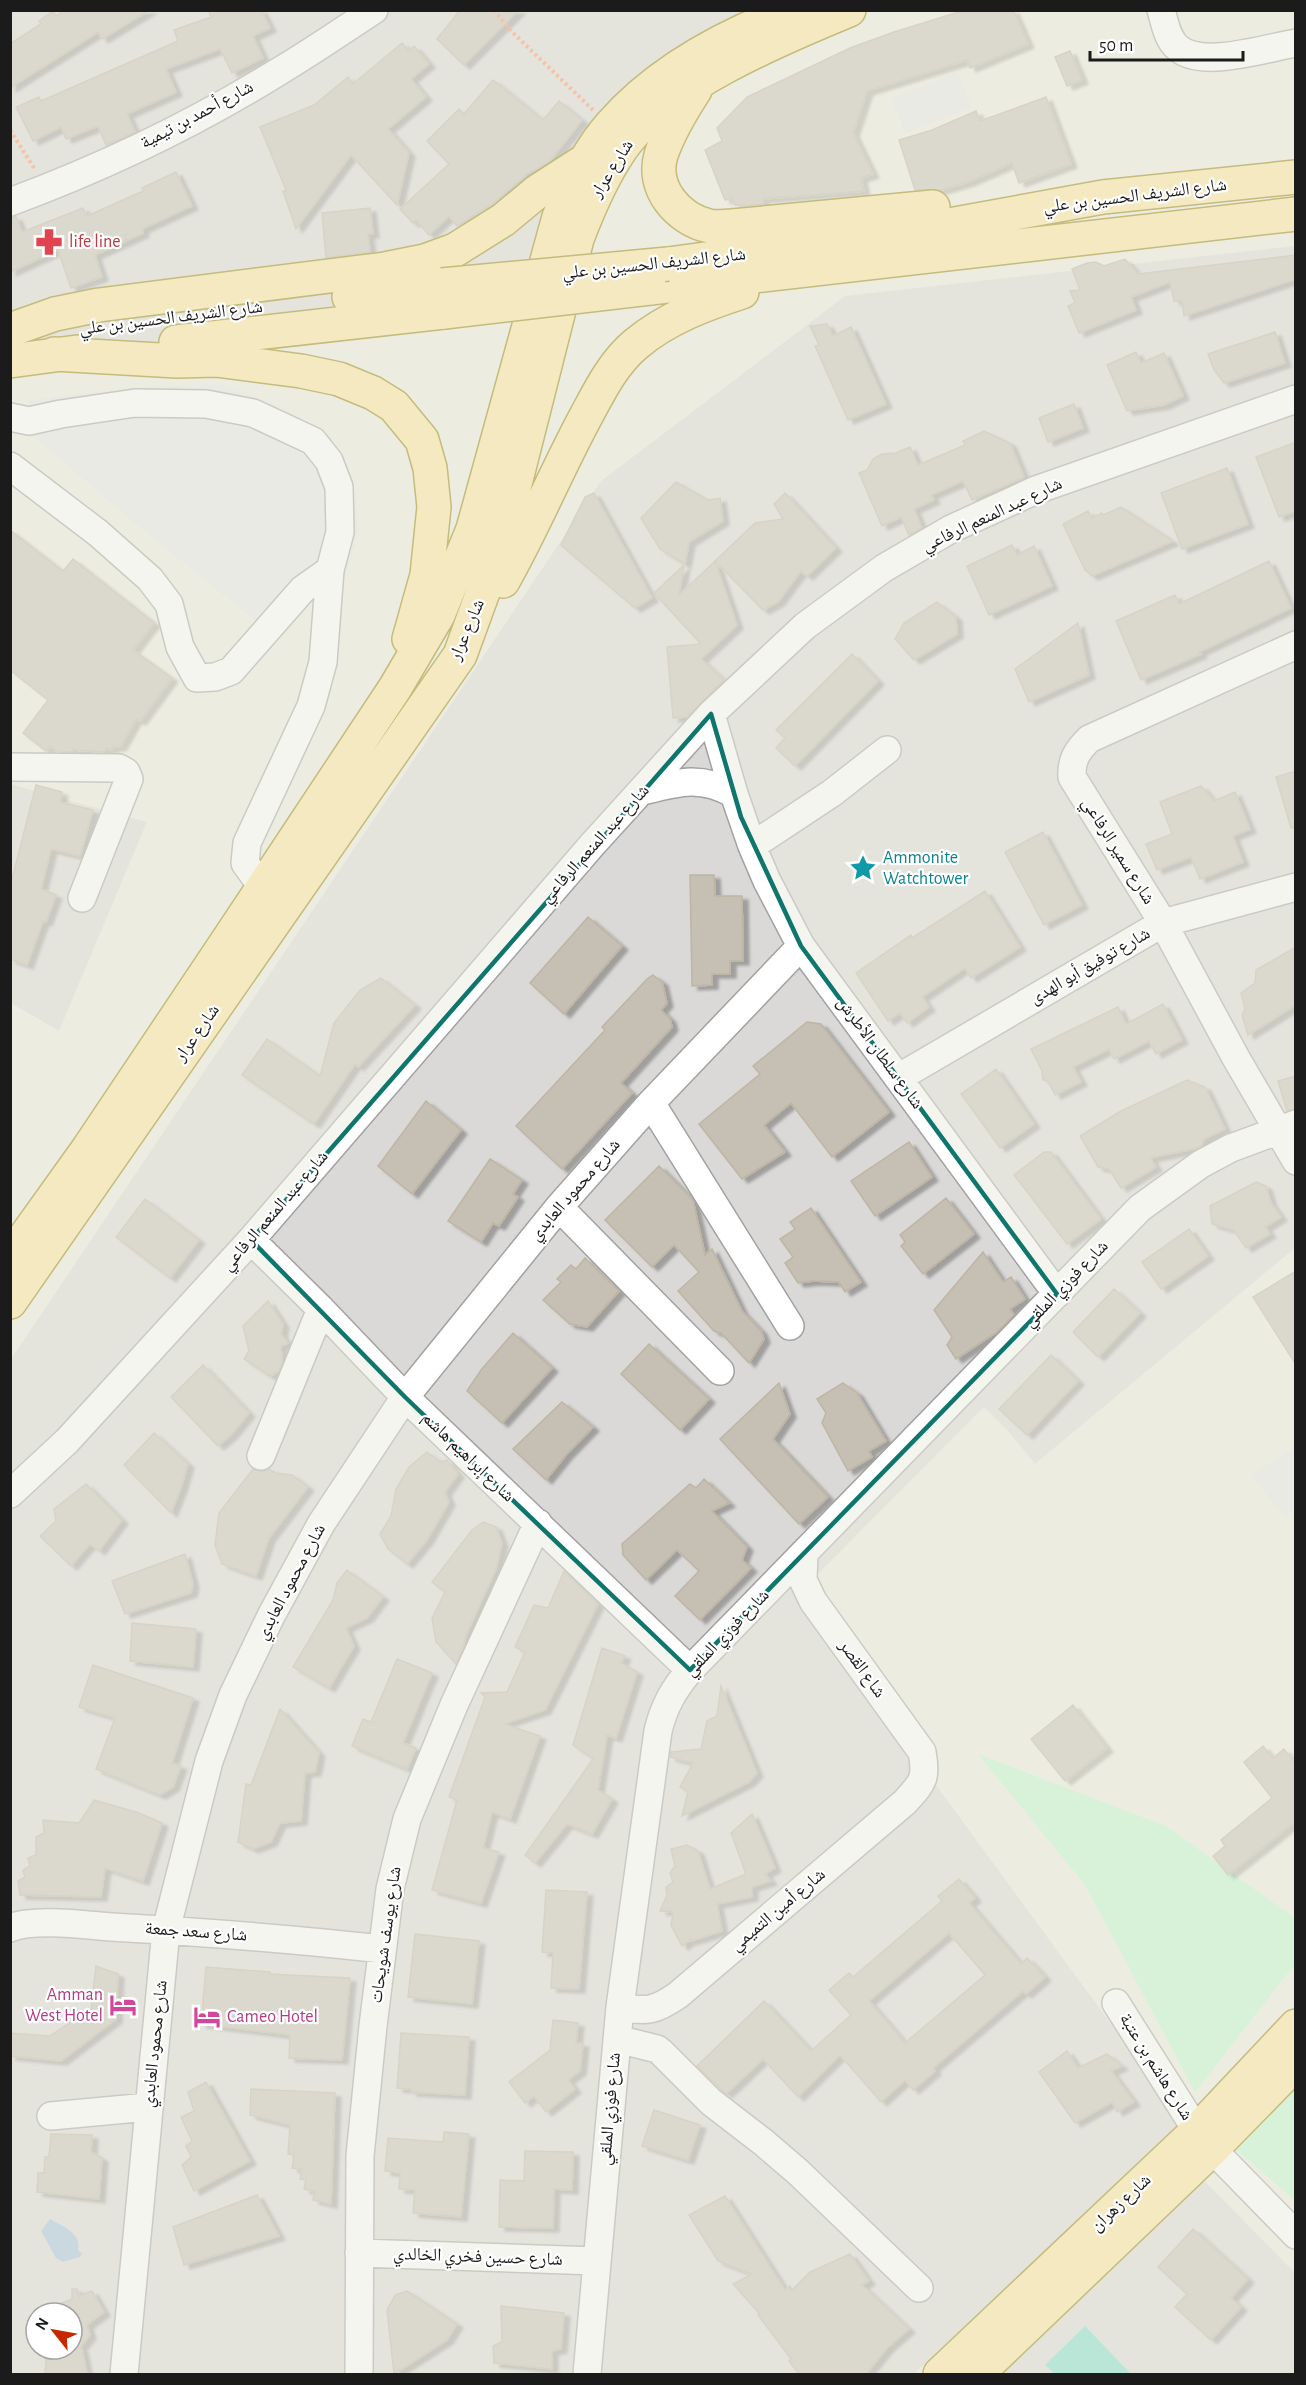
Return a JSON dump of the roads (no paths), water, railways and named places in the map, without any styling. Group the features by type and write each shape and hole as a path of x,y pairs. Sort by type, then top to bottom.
{"main road":[{"name":"شارع عرار","path":"10,1258 88,1149 263,888 394,688 438,615 473,528 550,245 570,190 585,161 610,126 637,99 686,61 751,26 792,10"},
{"name":"شارع عرار","path":"10,1302 460,655 498,551 578,239 593,196 622,147 653,114 701,81 789,35 849,10"},
{"path":"701,81 676,120 660,157 660,177 666,196 676,209 711,227 990,202 1103,197"},
{"path":"10,330 55,314 99,305 385,269 425,261 455,250 503,220 538,191 585,161"},
{"name":"شارع الشريف الحسين بن علي","path":"10,337 659,276 1103,197 1296,177"},
{"name":"شارع الشريف الحسين بن علي","path":"659,276 816,271 1296,214"},
{"path":"460,655 516,559 604,382 621,359 636,344 659,327 704,304 816,271"},
{"name":"شارع الشريف الحسين بن علي","path":"10,361 443,298"},
{"path":"54,354 177,361 216,360 301,372 339,379 373,393 394,406 422,440 430,468 434,507 427,575 394,688"},
{"name":"شارع زهران","path":"977,2374 1204,2140 1296,2026"},
{"name":"شارع زهران","path":"940,2374 1204,2140 1296,2063"}],"street":[{"name":"شارع أحمد بن تيمية","path":"10,202 46,189 176,129 277,73 374,10"},
{"path":"1161,10 1168,36 1177,48 1191,55 1212,58 1296,43"},
{"name":"شارع عبد المنعم الرفاعي","path":"17,1486 67,1441 251,1240 592,845 711,714 805,626 884,568 951,529 1036,490 1296,399"},
{"path":"10,417 29,421 135,403 206,404 252,413 313,441 329,461 339,487 339,532 330,570 323,662 310,705 247,843 245,863 263,888"},
{"path":"10,466 98,533 150,579 169,604 180,647 197,678 214,677 231,670 303,589 330,570"},
{"name":"شارع سمير الرفاعي","path":"1296,645 1089,739 1079,749 1072,764 1072,777 1286,1127 1296,1161"},
{"name":"شارع سلطان الأطرش","path":"711,714 752,846 780,908 801,946 1057,1294"},
{"path":"752,846 832,793 887,750"},
{"path":"10,767 119,768 126,772 129,779 82,898"},
{"path":"643,791 680,782 702,781 718,785 734,794"},
{"name":"شارع توفيق أبو الهدى","path":"898,1078 1163,923 1296,887"},
{"name":"شارع محمود العابدي","path":"124,2374 166,1930 209,1761 233,1695 271,1616 321,1524 405,1397 559,1207 651,1103 801,946"},
{"path":"651,1103 790,1326"},
{"name":"شارع فوزي الملقي","path":"587,2374 620,2007 658,1731 664,1708 675,1687 1140,1208 1201,1164 1232,1148 1286,1127"},
{"path":"559,1207 720,1371"},
{"name":"شارع إبراهيم هاشم","path":"251,1240 405,1397 690,1670"},
{"path":"261,1456 321,1309"},
{"name":"شارع يوسف شويحات","path":"358,2374 360,2156 390,1889 408,1819 454,1705 538,1523"},
{"name":"شاع القصر","path":"804,1554 802,1580 813,1600 922,1752 925,1767 923,1782"},
{"name":"شارع أمين التميمي","path":"620,2007 643,2011 659,2008 678,1995 906,1802 923,1782"},
{"name":"شارع سعد جمعة","path":"10,1928 18,1924 46,1924 166,1930 236,1934 382,1949"},
{"name":"شارع هاشم بن عتبة","path":"1116,2003 1204,2140 1296,2235"},
{"path":"617,2040 657,2049 662,2053 711,2102 798,2172 919,2288"},
{"path":"51,2116 148,2107"},
{"name":"شارع حسين فخري الخالدي","path":"359,2253 596,2261"}],"place":[{"name":"life line","path":"49,242"},
{"name":"Ammonite Watchtower","path":"863,868"},
{"name":"Amman West Hotel","path":"123,2005"},
{"name":"Cameo Hotel","path":"207,2017"}]}
